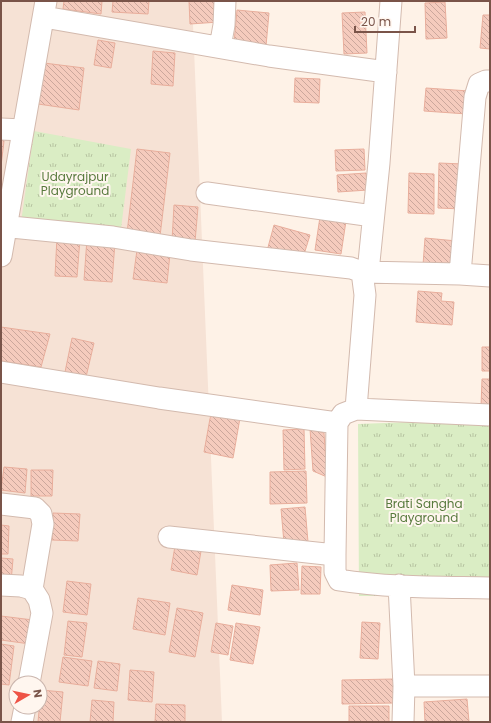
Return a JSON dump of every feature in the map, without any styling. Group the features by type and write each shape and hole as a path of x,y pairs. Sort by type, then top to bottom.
{"street":[{"path":"220,47 224,25 225,1"},
{"path":"356,408 365,295 365,272 373,216 391,1"},
{"path":"1,256 4,226 45,9 220,47 269,56 386,72"},
{"path":"460,274 475,96 479,84 490,81"},
{"path":"1,129 23,130"},
{"path":"207,193 373,216"},
{"path":"4,226 113,237 191,250 351,268 365,272 490,276"},
{"path":"1,372 159,398 337,423"},
{"path":"490,415 356,408 343,414 337,423 335,555 335,572 339,580 355,583 490,588"},
{"path":"1,504 35,508 41,514 43,524 32,589 39,600 42,613 30,675"},
{"path":"169,537 335,555"},
{"path":"399,585 404,686 403,722"},
{"path":"1,586 21,586 32,589"},
{"path":"404,686 490,686"}],"shaded area":[{"path":"1,1 192,1 222,722 1,722"}],"green space":[{"name":"Udayrajpur Playground","path":"34,131 131,149 121,229 21,222"},
{"name":"Brati Sangha Playground","path":"490,419 490,596 359,596 358,424"}],"building":[{"path":"64,1 102,1 101,14 63,9"},
{"path":"113,1 149,1 148,14 112,12"},
{"path":"189,1 218,1 219,22 190,24"},
{"path":"445,2 447,38 426,39 425,3"},
{"path":"237,10 269,13 266,46 234,43"},
{"path":"365,12 367,53 344,54 342,13"},
{"path":"483,15 490,15 490,49 480,48"},
{"path":"98,40 115,43 111,68 94,65"},
{"path":"153,51 175,53 173,86 151,84"},
{"path":"44,63 84,68 79,110 38,104"},
{"path":"295,78 320,79 319,103 294,102"},
{"path":"426,88 469,91 467,114 424,111"},
{"path":"1,140 4,141 1,166"},
{"path":"137,149 170,153 160,236 127,233"},
{"path":"364,149 365,170 336,171 335,150"},
{"path":"439,163 463,164 462,209 438,208"},
{"path":"366,173 368,190 338,192 337,175"},
{"path":"409,173 434,174 434,214 408,213"},
{"path":"174,205 198,207 195,242 172,241"},
{"path":"320,217 346,221 341,254 315,250"},
{"path":"274,225 310,235 302,261 267,251"},
{"path":"57,237 80,239 77,277 55,276"},
{"path":"425,238 457,241 455,268 423,265"},
{"path":"87,239 115,242 112,282 84,280"},
{"path":"137,250 170,254 167,283 133,279"},
{"path":"418,291 442,293 441,301 454,302 452,325 416,322"},
{"path":"1,327 50,334 41,367 1,361"},
{"path":"72,338 94,343 86,377 65,372"},
{"path":"482,347 490,347 490,371 482,371"},
{"path":"482,379 490,379 490,407 481,407"},
{"path":"211,413 240,418 233,458 204,452"},
{"path":"304,429 305,469 284,470 283,430"},
{"path":"310,429 324,433 327,477 313,471"},
{"path":"4,467 27,469 25,493 1,490"},
{"path":"31,470 53,470 52,496 31,496"},
{"path":"306,471 307,503 270,504 270,472"},
{"path":"305,507 308,542 284,543 281,509"},
{"path":"53,513 80,514 78,541 52,540"},
{"path":"1,525 9,526 8,554 1,554"},
{"path":"176,540 202,545 197,575 171,570"},
{"path":"1,558 13,559 11,582 1,581"},
{"path":"297,563 299,590 271,591 270,565"},
{"path":"302,566 321,567 320,594 301,594"},
{"path":"67,581 91,584 87,615 63,612"},
{"path":"232,585 263,590 260,615 228,610"},
{"path":"138,598 170,603 165,635 133,629"},
{"path":"177,608 203,613 195,657 169,652"},
{"path":"1,616 33,620 30,644 1,640"},
{"path":"68,621 87,623 82,657 64,655"},
{"path":"362,622 380,623 378,659 360,658"},
{"path":"216,623 233,626 228,655 211,652"},
{"path":"236,623 260,627 253,664 230,660"},
{"path":"1,644 14,646 10,675 8,675 8,685 1,684"},
{"path":"63,657 92,661 88,686 59,682"},
{"path":"98,661 120,664 117,691 94,688"},
{"path":"130,670 154,672 152,702 128,700"},
{"path":"394,679 394,703 342,704 342,680"},
{"path":"48,691 63,692 60,722 38,722 39,715 48,715"},
{"path":"467,699 469,722 425,722 424,702"},
{"path":"92,700 114,702 113,722 90,722"},
{"path":"156,704 185,705 185,722 155,722"},
{"path":"349,706 389,706 389,722 349,722"}]}
